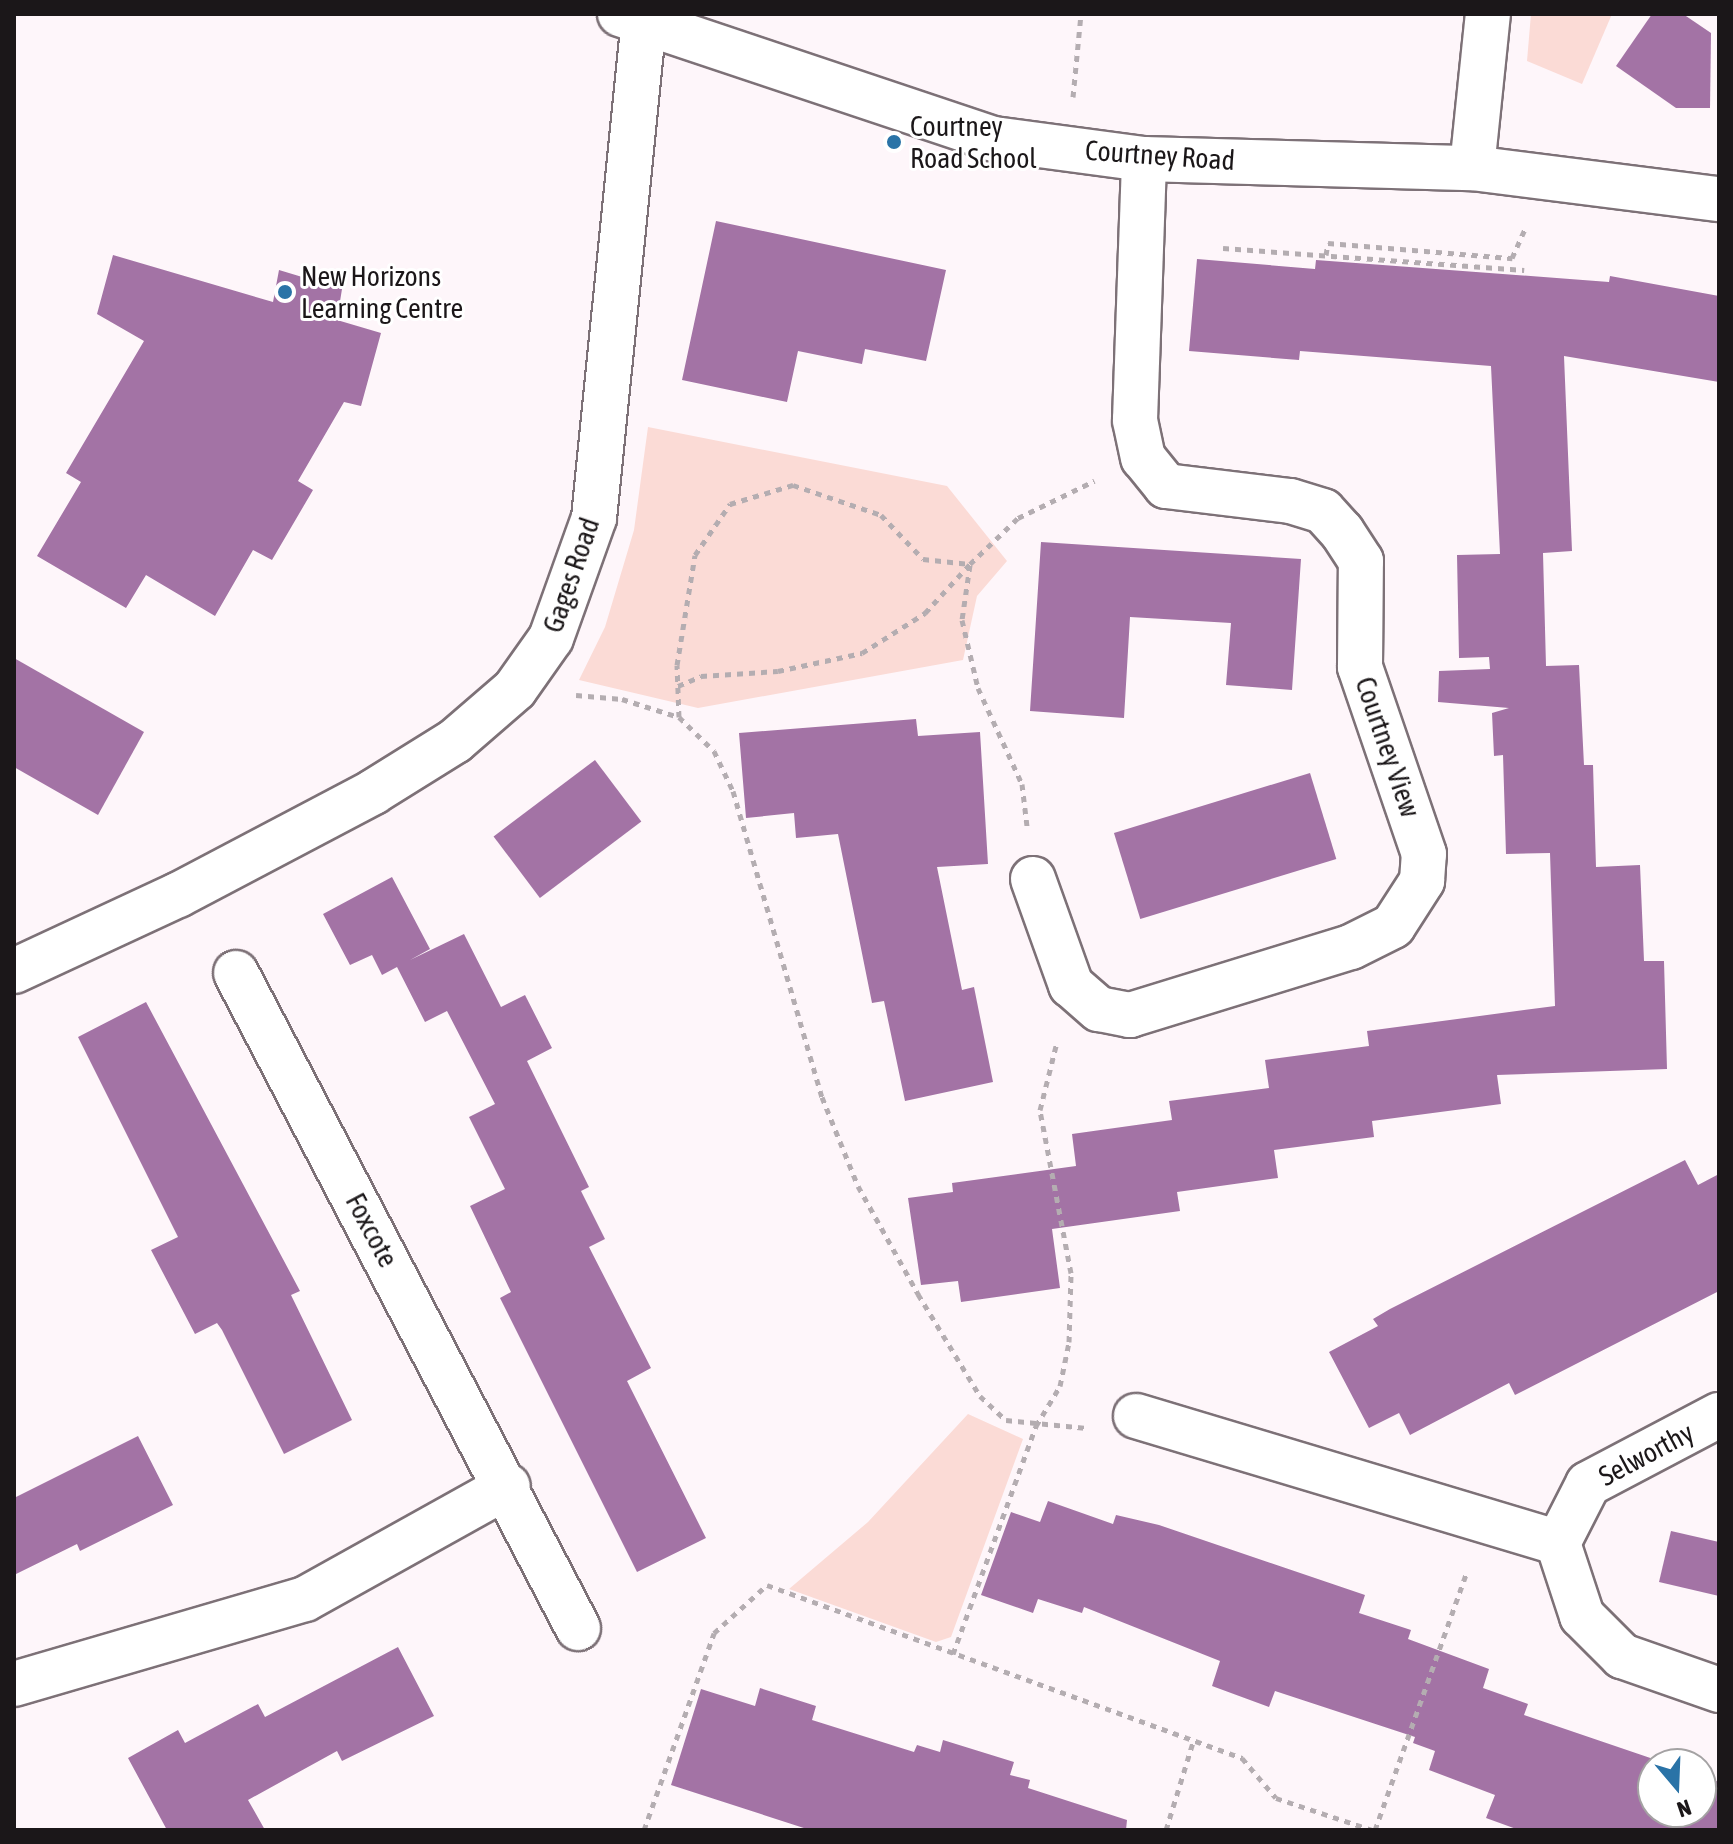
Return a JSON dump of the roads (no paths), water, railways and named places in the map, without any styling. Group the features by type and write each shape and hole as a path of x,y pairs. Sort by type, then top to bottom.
{"street":[{"path":"1472,168 1488,14"},
{"name":"Courtney Road","path":"632,17 966,130 1068,148 1144,159 1472,168 1719,199"},
{"name":"Gages Road","path":"14,971 178,895 373,792 455,741 515,689 551,638 594,518 632,17"},
{"name":"Courtney View","path":"1033,879 1071,985 1099,1009 1130,1015 1351,947 1393,926 1422,881 1424,854 1360,667 1365,594 1361,561 1349,542 1323,511 1166,486 1143,458 1135,420 1144,159"},
{"name":"Foxcote","path":"236,973 508,1486 578,1628"},
{"name":"Selworthy","path":"1558,1543 1588,1484 1719,1415"},
{"path":"1136,1416 1483,1526 1558,1543 1582,1616 1622,1656 1719,1690"},
{"path":"14,1684 305,1599 508,1486"}],"place":[{"name":"Courtney Road School","path":"894,142"},
{"name":"New Horizons Learning Centre","path":"285,292"}]}
